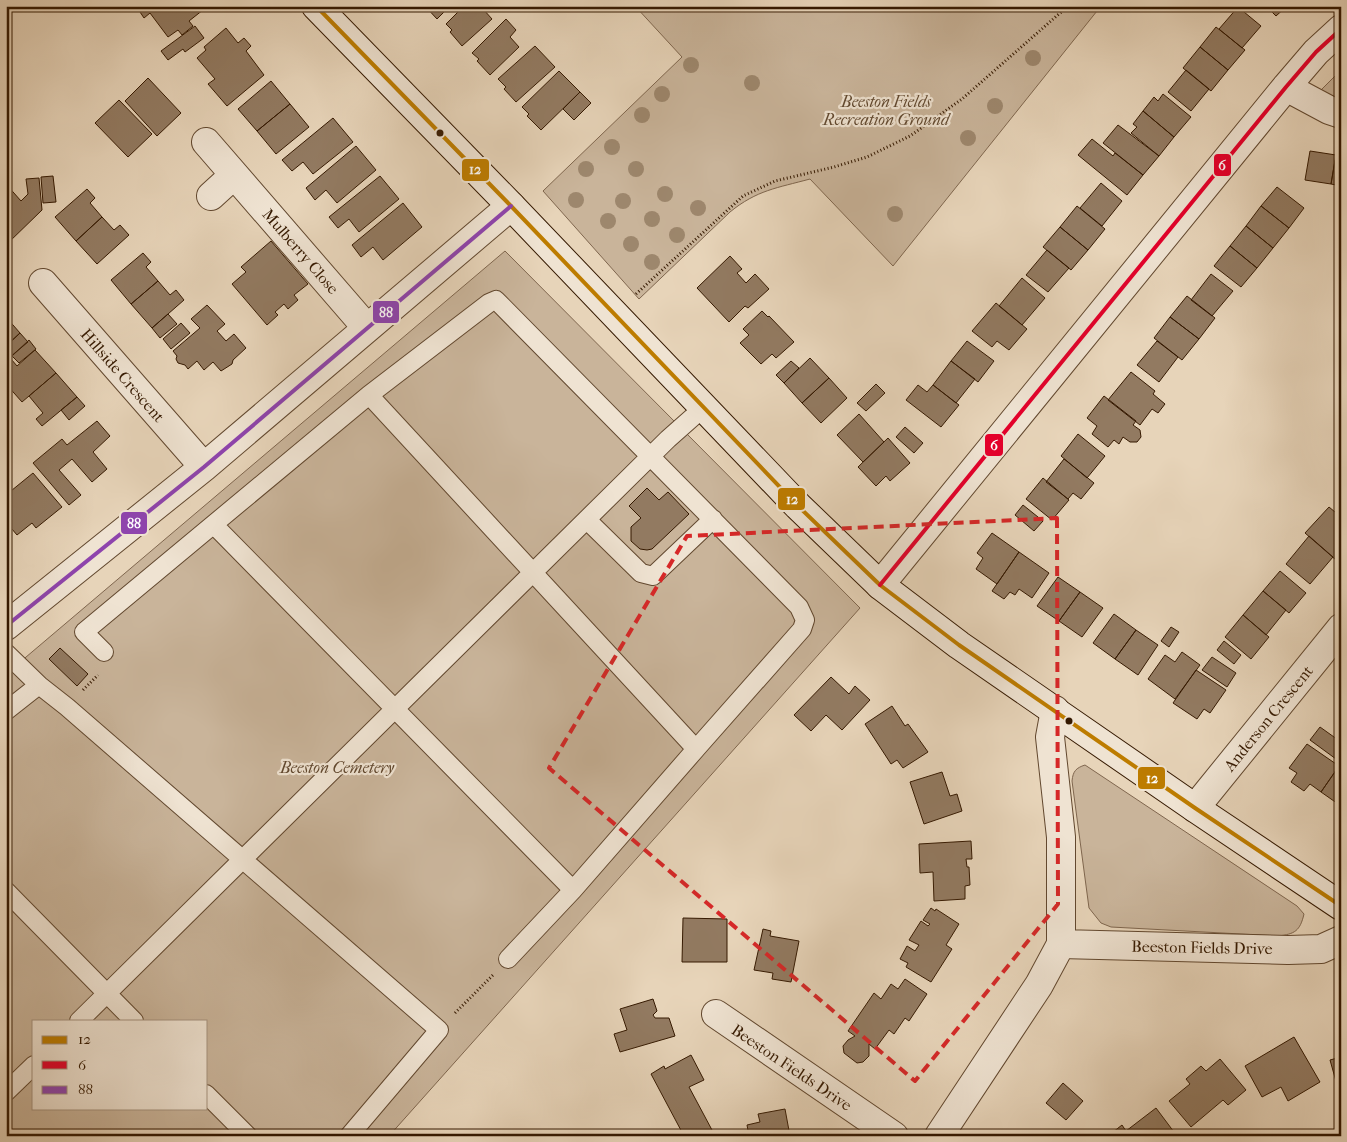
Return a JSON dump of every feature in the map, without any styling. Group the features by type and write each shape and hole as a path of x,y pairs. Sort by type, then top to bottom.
{"street":[{"path":"316,6 511,206 798,506 880,585 959,645 1341,906"},
{"path":"880,585 1286,87 1316,52 1341,29"},
{"path":"1286,87 1341,114"},
{"name":"Mulberry Close","path":"206,142 367,328"},
{"path":"211,196 234,175"},
{"path":"6,626 204,467 511,206"},
{"name":"Hillside Crescent","path":"43,284 204,467"},
{"name":"Anderson Crescent","path":"1195,808 1341,628"},
{"path":"939,1136 1039,985 1061,944 1062,837 1050,737 1055,710"},
{"name":"Beeston Fields Drive","path":"1061,944 1288,950 1321,948 1341,940"},
{"name":"Beeston Fields Drive","path":"716,1014 894,1136"}],"lane":[{"path":"104,652 84,632 369,395 489,303 496,300 799,606 805,620 802,629 573,890 508,959"},
{"path":"369,395 532,574 696,749"},
{"path":"80,1020 675,433 703,408"},
{"path":"587,520 641,573 653,576 713,519"},
{"path":"214,525 573,890"},
{"path":"6,652 39,685 67,707 439,1030 349,1136"},
{"path":"6,711 39,685"},
{"path":"6,891 133,1020"},
{"path":"6,1092 32,1067"},
{"path":"208,1096 248,1136"}],"path":[{"path":"614,315 743,196 775,181 867,157 910,136 962,99 1068,6"},
{"path":"67,707 107,665 104,652"},
{"path":"439,1030 508,959"}],"highlighted area":[{"path":"1057,518 1058,904 915,1081 549,768 687,536"}],"green space":[{"name":"Beeston Fields Recreation Ground","path":"635,6 1101,6 893,266 810,179 758,194 730,212 639,299 543,191 682,57"},
{"path":"1341,70 1341,106 1319,92"},
{"name":"Beeston Cemetery","path":"505,251 860,608 389,1136 6,1136 6,674"},
{"path":"1085,765 1297,906 1304,914 1301,924 1296,931 1278,936 1111,927 1101,923 1089,908 1072,781 1075,770"}],"building":[{"path":"136,6 208,6 189,21 193,26 182,35 178,30 168,37 150,13 144,18"},
{"path":"425,6 450,6 437,19"},
{"path":"464,6 486,6 483,9 492,19 462,46 446,24"},
{"path":"1257,6 1287,6 1276,16 1267,7 1262,12"},
{"path":"1238,7 1261,26 1242,48 1219,29"},
{"path":"506,19 516,30 510,37 519,47 490,75 477,61 479,59 472,53"},
{"path":"195,26 204,38 185,52 183,49 168,60 161,51"},
{"path":"1216,27 1245,50 1228,70 1200,47"},
{"path":"226,28 238,43 244,38 251,46 246,51 264,75 227,106 208,84 215,79 197,58 206,50 204,47"},
{"path":"535,46 555,67 516,102 498,79"},
{"path":"1200,47 1228,70 1211,91 1183,68"},
{"path":"1186,70 1209,89 1191,111 1168,92"},
{"path":"559,71 580,92 541,130 527,116 529,114 522,107"},
{"path":"148,78 181,113 157,136 125,101"},
{"path":"271,81 290,104 257,131 238,109"},
{"path":"580,92 591,103 574,120 563,109"},
{"path":"1163,94 1191,117 1174,137 1143,111 1154,97 1158,101"},
{"path":"119,100 152,134 128,157 95,123"},
{"path":"290,104 309,127 276,154 257,131"},
{"path":"1143,111 1174,137 1159,156 1131,133 1137,127 1133,124"},
{"path":"333,118 353,142 313,174 303,162 292,171 282,160"},
{"path":"1118,125 1159,156 1143,175 1103,143"},
{"path":"1092,139 1113,156 1115,153 1143,175 1127,195 1078,155"},
{"path":"356,146 376,170 337,203 326,190 315,200 306,188"},
{"path":"1310,151 1336,155 1331,184 1305,180"},
{"path":"1335,160 1341,161 1341,186 1331,184"},
{"path":"53,176 56,202 43,203 41,177"},
{"path":"380,176 399,199 359,232 349,219 338,228 329,217"},
{"path":"39,178 42,210 7,244 6,184 21,201 28,194 26,179"},
{"path":"1101,183 1122,201 1102,226 1080,208"},
{"path":"1277,187 1304,208 1289,228 1261,206"},
{"path":"87,189 95,198 90,203 102,217 76,241 55,217"},
{"path":"403,203 422,227 383,260 373,247 361,257 352,245"},
{"path":"1077,206 1105,229 1088,250 1060,227"},
{"path":"1261,206 1289,228 1273,248 1246,226"},
{"path":"102,217 114,230 120,225 129,235 97,264 76,241"},
{"path":"1246,226 1273,248 1257,268 1230,246"},
{"path":"1060,227 1088,250 1071,270 1043,247"},
{"path":"271,241 308,284 294,295 298,300 288,309 284,304 275,312 278,315 267,325 232,284 246,272 241,267"},
{"path":"1230,246 1257,268 1241,287 1214,266"},
{"path":"1047,250 1069,268 1048,292 1026,275"},
{"path":"143,253 151,262 146,267 158,281 131,304 111,280"},
{"path":"730,256 742,269 737,273 746,283 755,274 769,289 748,308 745,306 729,322 697,288"},
{"path":"1211,274 1233,291 1212,316 1191,300"},
{"path":"1022,278 1045,298 1022,325 999,306"},
{"path":"158,281 170,295 176,290 184,300 152,328 131,304"},
{"path":"1187,296 1215,318 1199,339 1170,317"},
{"path":"996,303 1027,329 1009,350 997,341 992,347 972,331"},
{"path":"207,305 225,324 217,331 226,341 234,334 246,348 233,360 232,364 221,371 213,362 204,370 197,361 188,369 185,365 178,363 177,356 173,351 200,328 191,319"},
{"path":"762,311 794,342 776,358 772,354 761,364 740,343 749,335 743,329"},
{"path":"168,314 177,324 160,338 152,328"},
{"path":"6,317 20,333 6,346"},
{"path":"1170,317 1199,339 1182,360 1154,338"},
{"path":"181,323 190,333 171,349 163,339"},
{"path":"20,333 28,342 10,357 6,352 6,346"},
{"path":"29,340 36,349 19,363 12,356"},
{"path":"967,341 994,361 978,382 951,361"},
{"path":"1157,341 1178,357 1159,382 1137,365"},
{"path":"35,350 56,373 22,402 6,384 6,363 11,359 17,366"},
{"path":"810,358 829,378 802,403 784,383"},
{"path":"791,361 799,368 784,383 776,375"},
{"path":"951,361 975,379 956,403 933,385"},
{"path":"1131,372 1155,391 1153,394 1165,404 1158,413 1152,409 1140,425 1108,400"},
{"path":"56,373 77,397 42,426 36,419 43,413 29,396"},
{"path":"829,378 847,398 821,423 802,403"},
{"path":"876,384 885,393 866,411 857,403"},
{"path":"918,385 927,392 933,385 959,405 941,427 906,400"},
{"path":"1104,396 1136,421 1133,425 1140,430 1141,437 1137,442 1130,442 1123,437 1119,444 1114,440 1108,447 1092,434 1097,426 1087,418"},
{"path":"77,397 85,406 69,420 61,410"},
{"path":"859,414 884,442 863,462 837,435"},
{"path":"97,421 110,436 93,452 107,469 92,482 72,459 59,470 81,495 69,505 33,463 62,439 67,445"},
{"path":"905,427 923,443 914,453 896,437"},
{"path":"1078,434 1105,456 1087,478 1061,456"},
{"path":"888,438 910,463 890,481 886,476 876,486 858,467"},
{"path":"1064,459 1094,483 1081,499 1073,493 1068,499 1046,482"},
{"path":"33,473 62,507 36,528 32,523 17,535 6,522 6,495"},
{"path":"1043,478 1069,500 1052,520 1026,499"},
{"path":"647,488 659,500 668,492 689,514 652,549 647,550 640,549 631,541 631,527 641,518 629,506"},
{"path":"1023,505 1043,521 1034,531 1015,515"},
{"path":"1329,507 1341,517 1341,554 1336,560 1305,533"},
{"path":"992,533 1019,552 997,584 976,569 983,558 977,553"},
{"path":"1309,536 1333,557 1310,584 1286,564"},
{"path":"1019,552 1049,573 1032,598 1019,589 1015,595 1010,592 1004,599 992,591"},
{"path":"1280,571 1306,593 1289,613 1263,591"},
{"path":"1058,577 1080,592 1059,621 1037,606"},
{"path":"1263,591 1286,610 1266,635 1243,615"},
{"path":"1080,592 1103,608 1082,637 1059,621"},
{"path":"1114,614 1136,630 1115,659 1093,643"},
{"path":"1243,615 1269,637 1251,659 1225,637"},
{"path":"1171,627 1179,632 1169,647 1161,641"},
{"path":"1136,630 1158,645 1138,675 1115,659"},
{"path":"1224,641 1241,655 1234,664 1217,650"},
{"path":"60,648 88,674 77,686 49,659"},
{"path":"1182,652 1200,665 1175,699 1148,679 1165,655 1175,662"},
{"path":"1212,657 1236,673 1227,687 1202,670"},
{"path":"1196,670 1226,690 1210,713 1204,709 1197,719 1173,703"},
{"path":"831,677 849,694 855,686 870,700 842,730 826,715 811,731 794,715"},
{"path":"892,706 905,726 908,724 928,752 903,768 897,760 891,764 865,724"},
{"path":"1320,727 1341,742 1341,753 1336,759 1310,740"},
{"path":"1307,744 1339,766 1321,792 1310,784 1304,791 1291,782 1297,773 1289,768"},
{"path":"1339,766 1341,768 1341,806 1321,792"},
{"path":"942,772 950,796 957,794 962,811 924,824 910,782"},
{"path":"971,841 972,859 966,859 967,867 969,867 970,885 965,886 965,899 934,901 933,872 920,873 919,844"},
{"path":"931,908 935,911 936,909 959,924 946,945 952,949 931,982 906,967 908,963 900,959 907,946 915,951 919,945 909,940 921,921 928,926 930,924 923,920"},
{"path":"683,918 727,919 727,962 682,962"},
{"path":"763,929 771,931 770,936 799,941 791,982 772,979 773,973 754,970"},
{"path":"905,979 927,994 909,1021 905,1018 894,1034 889,1030 875,1049 869,1044 869,1056 863,1062 857,1063 844,1053 843,1046 855,1036 848,1031 874,993 881,999 891,984 898,989"},
{"path":"653,999 657,1011 653,1015 655,1018 669,1018 675,1036 620,1052 614,1034 627,1030 620,1009"},
{"path":"1294,1037 1320,1082 1288,1101 1281,1087 1262,1097 1245,1066"},
{"path":"691,1055 704,1080 689,1087 712,1130 701,1136 684,1136 651,1074 664,1066 665,1069"},
{"path":"1341,1057 1341,1092 1339,1092 1330,1060"},
{"path":"1220,1059 1246,1090 1228,1105 1223,1100 1191,1127 1169,1101 1190,1084 1186,1079 1201,1066 1206,1071"},
{"path":"1063,1083 1083,1101 1066,1120 1046,1103"},
{"path":"1156,1108 1177,1136 1108,1136 1122,1125 1126,1131"},
{"path":"785,1109 790,1136 749,1136 747,1125 760,1122 758,1114"}],"transit line":[{"name":"12","path":"316,6 511,206 798,506 880,585 959,645 1341,906"},
{"name":"6","path":"880,585 1286,87 1316,52 1341,29"},
{"name":"88","path":"6,626 204,467 511,206"}]}
